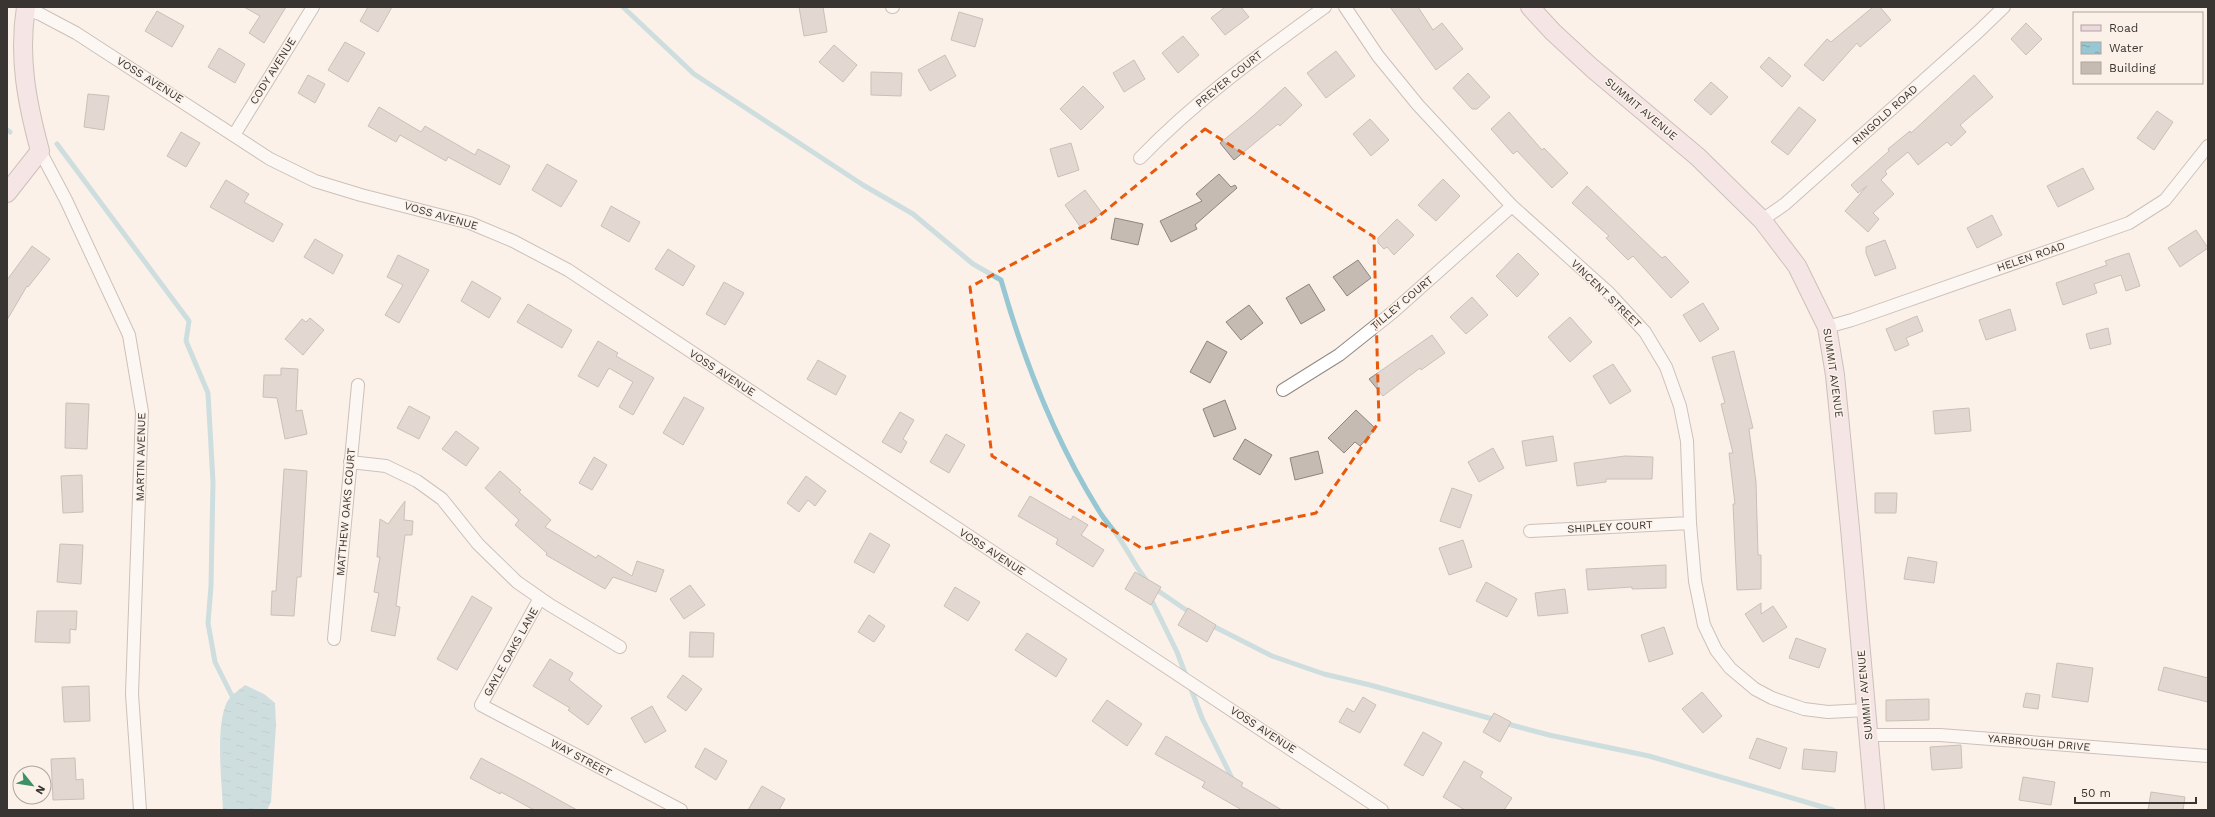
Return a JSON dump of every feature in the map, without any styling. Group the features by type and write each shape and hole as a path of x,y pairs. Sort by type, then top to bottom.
{"main road":[{"name":"SUMMIT AVENUE","path":"1530,7 1553,32 1592,68 1698,157 1762,220 1796,266 1828,327 1835,375 1849,514 1875,810"},
{"name":"MARTIN AVENUE","path":"26,8 22,46 24,76 28,108 40,151"},
{"path":"7,193 40,151"}],"street":[{"name":"CODY AVENUE","path":"234,135 313,7"},
{"name":"PREYER COURT","path":"1140,158 1169,128 1246,64 1325,7"},
{"name":"VINCENT STREET","path":"1345,7 1378,56 1418,105 1512,206 1609,293 1644,332 1666,367 1680,406 1687,441 1690,523 1695,581 1704,625 1716,650 1730,668 1755,689 1804,709 1828,712 1866,710"},
{"name":"RINGOLD ROAD","path":"1762,220 1791,198 2004,7"},
{"name":"VOSS AVENUE","path":"26,8 76,33 270,159 315,181 360,195 470,223 513,241 568,270 1382,810"},
{"name":"HELEN ROAD","path":"1828,327 1852,320 2129,223 2165,200 2208,146"},
{"name":"MARTIN AVENUE","path":"40,151 66,200 129,335 142,412 132,694 140,810"},
{"name":"TILLEY COURT","path":"1283,390 1339,355 1393,312 1512,206"},
{"name":"MATTHEW OAKS COURT","path":"334,639 358,385"},
{"path":"350,462 386,466 417,481 442,499 478,544 517,582 540,598 620,647"},
{"name":"SHIPLEY COURT","path":"1530,531 1690,523"},
{"name":"GAYLE OAKS LANE","path":"481,706 540,598"},
{"name":"WAY STREET","path":"481,706 681,810"},
{"name":"YARBROUGH DRIVE","path":"1869,735 1940,735 2208,756"}],"highlighted area":[{"path":"1205,129 1374,237 1379,422 1316,513 1143,549 992,456 970,287 1093,221"}],"water":[{"path":"245,685 264,694 275,703 276,725 271,802 267,810 223,810 220,740 223,712 229,699"}],"building":[{"path":"244,7 286,7 264,43 249,33 260,16"},
{"path":"368,7 392,7 378,32 360,21"},
{"path":"799,7 823,7 827,32 804,36"},
{"path":"1225,7 1241,7 1249,17 1225,35 1211,18"},
{"path":"1390,7 1418,7 1433,30 1442,23 1463,49 1436,70"},
{"path":"1873,7 1880,7 1891,20 1860,47 1857,43 1823,81 1804,65 1827,39 1831,42"},
{"path":"157,11 184,26 172,47 145,31"},
{"path":"959,12 983,19 975,47 951,40"},
{"path":"2026,23 2042,39 2026,55 2011,39"},
{"path":"1183,36 1199,55 1178,73 1162,53"},
{"path":"345,42 365,53 348,82 328,70"},
{"path":"834,45 857,65 843,82 819,62"},
{"path":"219,48 245,64 235,83 208,67"},
{"path":"1336,51 1355,76 1326,98 1307,73"},
{"path":"945,55 956,76 930,91 918,70"},
{"path":"1769,57 1791,76 1782,87 1760,67"},
{"path":"1134,60 1145,79 1124,92 1113,73"},
{"path":"871,72 902,73 901,96 871,95"},
{"path":"1468,73 1490,97 1477,109 1472,109 1453,88"},
{"path":"308,75 325,84 315,103 298,93"},
{"path":"1974,75 1993,97 1960,125 1966,132 1951,146 1947,142 1918,165 1908,152 1885,171 1887,174 1881,180 1894,194 1873,213 1879,219 1868,232 1845,211 1867,186 1858,193 1851,185 1889,151 1888,149 1910,131 1911,133"},
{"path":"1711,82 1728,97 1711,115 1694,100"},
{"path":"1083,86 1104,107 1081,130 1060,109"},
{"path":"1285,87 1302,105 1280,126 1278,124 1234,160 1220,143"},
{"path":"88,94 109,96 104,130 84,127"},
{"path":"379,107 421,132 425,126 475,155 478,149 510,166 500,185 448,157 446,161 400,135 396,142 368,126"},
{"path":"1799,107 1816,120 1788,155 1771,142"},
{"path":"2157,111 2173,122 2154,150 2137,138"},
{"path":"1509,112 1542,150 1544,148 1568,173 1552,188 1517,151 1513,154 1491,129"},
{"path":"1370,119 1389,140 1371,156 1353,134"},
{"path":"181,132 200,143 186,167 167,156"},
{"path":"1071,143 1079,170 1058,177 1050,149"},
{"path":"547,164 577,181 561,207 532,190"},
{"path":"2083,168 2094,189 2058,207 2047,186"},
{"path":"1219,174 1231,187 1235,185 1237,188 1195,225 1197,229 1171,242 1160,221 1202,201 1196,194"},
{"path":"1443,179 1460,196 1436,221 1418,205"},
{"path":"226,180 249,194 244,202 283,224 273,242 210,207"},
{"path":"1587,186 1662,258 1665,256 1689,282 1671,298 1633,256 1628,260 1606,238 1609,236 1572,203"},
{"path":"1085,190 1102,213 1081,228 1065,205"},
{"path":"611,206 640,222 629,242 601,226"},
{"path":"1992,215 2002,235 1977,248 1967,228"},
{"path":"1115,218 1143,224 1138,245 1111,239"},
{"path":"1397,219 1414,235 1394,255 1387,247 1384,249 1378,243 1378,238"},
{"path":"2196,230 2208,248 2180,267 2168,248"},
{"path":"315,239 343,255 333,274 304,257"},
{"path":"1885,240 1896,268 1875,276 1866,253 1866,247"},
{"path":"32,246 50,259 28,287 27,286 7,320 7,280"},
{"path":"668,249 695,266 683,286 655,269"},
{"path":"1518,253 1539,274 1517,297 1496,276"},
{"path":"2129,253 2140,286 2126,291 2121,275 2094,284 2097,293 2063,305 2056,283 2107,265 2105,261"},
{"path":"398,255 429,270 399,323 385,315 403,285 387,277"},
{"path":"1358,260 1371,278 1347,296 1333,277"},
{"path":"472,281 501,298 489,318 461,301"},
{"path":"724,282 744,293 725,325 706,314"},
{"path":"1309,284 1325,310 1301,324 1286,298"},
{"path":"1472,297 1488,315 1466,334 1450,317"},
{"path":"1703,303 1719,329 1700,342 1683,315"},
{"path":"528,304 572,330 562,348 517,322"},
{"path":"1249,305 1263,323 1241,340 1226,322"},
{"path":"2010,309 2016,330 1986,340 1979,320"},
{"path":"1917,316 1923,331 1906,338 1909,345 1895,351 1886,329"},
{"path":"1570,317 1592,342 1570,362 1548,337"},
{"path":"310,318 324,330 303,355 285,339 302,319 306,322"},
{"path":"2108,328 2111,344 2090,349 2086,334"},
{"path":"1432,335 1445,353 1421,370 1420,368 1383,396 1369,379"},
{"path":"598,341 618,353 616,356 654,378 633,415 619,407 633,382 609,368 598,387 578,376"},
{"path":"1207,341 1227,352 1210,383 1190,372"},
{"path":"1734,351 1753,428 1749,429 1756,482 1758,555 1761,555 1761,589 1737,590 1733,504 1735,504 1729,453 1733,453 1721,404 1725,403 1712,357"},
{"path":"818,360 846,376 836,395 807,379"},
{"path":"1613,364 1631,391 1610,404 1593,376"},
{"path":"281,368 298,369 296,411 302,410 307,434 285,439 277,398 263,397 264,375 281,375"},
{"path":"684,397 704,408 683,445 663,433"},
{"path":"1225,400 1236,429 1214,437 1203,409"},
{"path":"66,403 89,404 87,449 65,448"},
{"path":"409,406 430,417 419,439 397,428"},
{"path":"1969,408 1971,431 1935,434 1933,411"},
{"path":"1356,410 1376,429 1360,446 1355,442 1344,453 1328,438"},
{"path":"900,412 914,420 903,439 907,442 901,453 882,442"},
{"path":"456,431 479,448 466,466 442,449"},
{"path":"946,434 965,445 949,473 930,462"},
{"path":"1553,436 1557,461 1526,466 1522,441"},
{"path":"1245,439 1272,455 1260,475 1233,459"},
{"path":"1493,448 1504,468 1479,482 1468,462"},
{"path":"1318,451 1323,473 1295,480 1290,458"},
{"path":"1625,456 1653,457 1652,479 1606,479 1606,482 1577,486 1574,463"},
{"path":"594,457 607,465 592,490 579,483"},
{"path":"284,469 307,471 301,577 297,577 294,616 271,615 272,591 276,591"},
{"path":"500,471 521,490 519,492 551,520 545,527 596,558 598,555 632,576 637,561 664,570 656,592 613,577 605,589 546,555 547,553 515,525 519,520 485,488"},
{"path":"82,475 83,512 63,513 61,476"},
{"path":"806,476 826,491 815,506 808,500 799,512 787,503"},
{"path":"1452,488 1472,495 1460,528 1440,521"},
{"path":"1875,493 1897,493 1896,513 1875,513"},
{"path":"1030,496 1071,520 1073,516 1088,525 1081,535 1104,550 1093,567 1056,544 1058,539 1018,516"},
{"path":"405,501 404,520 413,521 412,535 405,535 396,606 400,607 395,636 371,631 379,593 374,592 380,557 377,557 380,519 388,524"},
{"path":"870,533 890,545 874,573 854,562"},
{"path":"1463,540 1472,567 1449,575 1439,548"},
{"path":"60,544 83,545 81,584 57,582"},
{"path":"1908,557 1937,562 1934,583 1904,579"},
{"path":"1666,565 1666,588 1632,589 1632,587 1588,590 1586,569"},
{"path":"1135,572 1161,587 1151,605 1125,589"},
{"path":"1486,582 1517,599 1507,617 1476,601"},
{"path":"690,585 705,605 684,619 670,599"},
{"path":"955,587 980,602 968,621 944,606"},
{"path":"1565,589 1568,613 1538,616 1535,593"},
{"path":"472,596 492,608 457,670 437,659"},
{"path":"1761,603 1761,614 1773,606 1787,627 1763,642 1745,614"},
{"path":"1188,608 1216,625 1207,642 1178,625"},
{"path":"37,611 77,611 76,630 70,629 70,643 35,642"},
{"path":"869,615 885,626 874,642 858,632"},
{"path":"1664,627 1673,654 1649,662 1641,635"},
{"path":"690,632 714,633 713,657 689,657"},
{"path":"1027,633 1067,659 1056,677 1015,650"},
{"path":"1796,638 1826,649 1819,668 1789,658"},
{"path":"550,659 573,673 569,680 602,706 588,725 568,710 570,708 533,686"},
{"path":"2057,663 2093,668 2088,702 2052,697"},
{"path":"2164,667 2208,678 2208,702 2158,690"},
{"path":"683,675 702,689 686,711 667,697"},
{"path":"89,686 90,721 64,722 62,687"},
{"path":"1702,692 1722,716 1703,733 1682,709"},
{"path":"2026,693 2040,695 2038,709 2023,707"},
{"path":"1363,697 1376,705 1360,733 1339,722 1347,708 1354,712"},
{"path":"1929,699 1929,720 1886,721 1886,700"},
{"path":"1107,700 1142,724 1127,746 1092,721"},
{"path":"652,706 666,731 645,743 631,718"},
{"path":"1494,713 1511,722 1500,742 1483,732"},
{"path":"1423,732 1442,743 1423,776 1404,765"},
{"path":"1166,736 1243,783 1241,786 1282,810 1242,810 1202,787 1205,782 1155,754"},
{"path":"1757,738 1787,748 1780,769 1749,758"},
{"path":"1961,745 1962,768 1932,770 1930,747"},
{"path":"705,748 727,761 716,780 695,767"},
{"path":"1804,749 1837,752 1835,772 1802,769"},
{"path":"75,758 76,780 83,779 84,799 53,800 51,759"},
{"path":"481,758 577,810 534,810 501,792 500,794 470,778"},
{"path":"1464,761 1483,772 1480,777 1512,798 1504,810 1465,810 1443,797"},
{"path":"2023,777 2055,782 2051,805 2019,800"},
{"path":"762,786 785,799 779,810 748,810"},
{"path":"2151,792 2185,797 2183,810 2148,810"}],"waterway":[{"path":"623,7 694,74 863,185 913,214 973,264 1001,280 1031,371 1070,459 1101,514 1119,537 1147,581"},
{"path":"57,144 189,321 186,341 208,393 213,482 211,586 208,623 215,662 232,696"},
{"path":"1154,588 1192,614"},
{"path":"1150,597 1177,652 1187,678"},
{"path":"1209,624 1272,656 1324,674 1370,685 1496,720"},
{"path":"1190,686 1202,718 1233,780"},
{"path":"1504,723 1549,735 1649,756 1833,810"}]}
